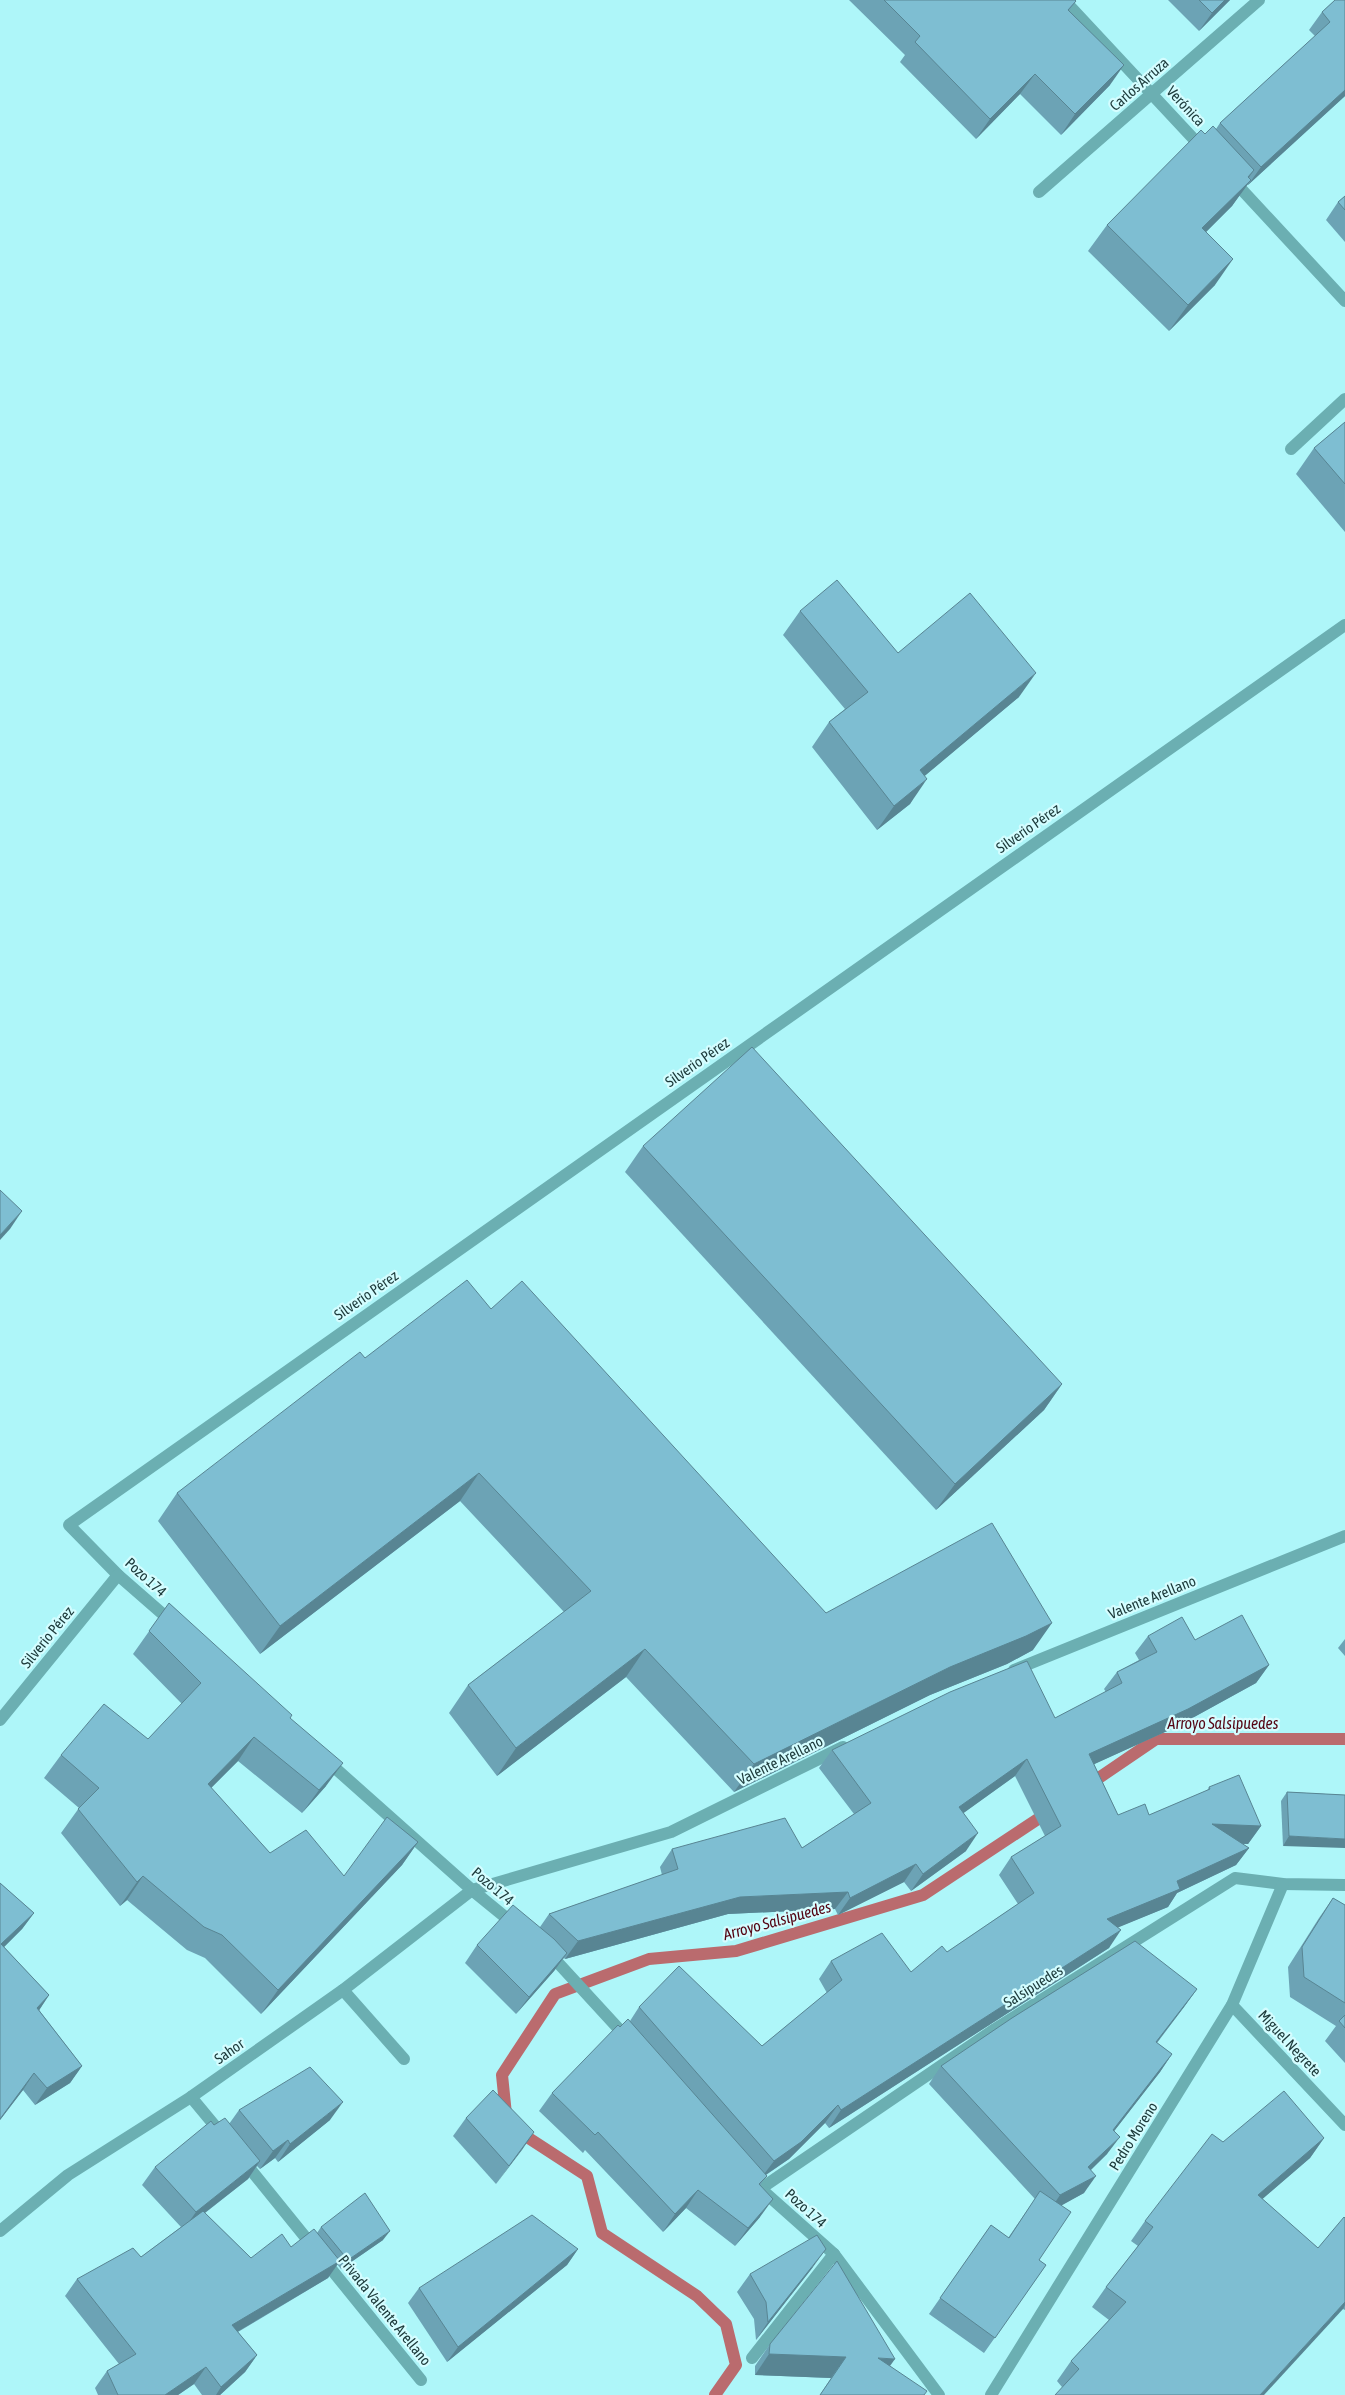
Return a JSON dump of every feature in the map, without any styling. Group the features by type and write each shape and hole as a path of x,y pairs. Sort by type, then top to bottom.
{"street":[{"name":"Verónica","path":"1064,0 1345,301"},
{"name":"Carlos Arruza","path":"1039,192 1259,0"},
{"path":"1291,449 1345,398"},
{"name":"Silverio Pérez","path":"69,1525 1345,625"},
{"name":"Pozo 174","path":"69,1525 118,1575 185,1634"},
{"name":"Valente Arellano","path":"1005,1673 1345,1536"},
{"name":"Silverio Pérez","path":"0,1720 118,1575"},
{"name":"Valente Arellano","path":"472,1890 671,1832 852,1742"},
{"name":"Pozo 174","path":"317,1752 472,1890 524,1933"},
{"name":"Salsipuedes","path":"757,2185 995,2029 1235,1878 1283,1884 1345,1885"},
{"name":"Pedro Moreno","path":"991,2395 1232,2005 1283,1884"},
{"name":"Sahor","path":"0,2231 68,2175 192,2097 343,1990 472,1890"},
{"path":"543,1948 636,2048"},
{"path":"343,1990 404,2059"},
{"name":"Miguel Negrete","path":"1232,2005 1345,2125"},
{"name":"Privada Valente Arellano","path":"192,2097 421,2380"},
{"name":"Pozo 174","path":"757,2185 834,2254 939,2395"},
{"path":"752,2358 834,2254"}],"building":[{"path":"884,0 1075,0 1068,10 1124,65 1075,114 1035,74 990,119 915,42 920,36"},
{"path":"1199,0 1225,0 1212,13"},
{"path":"1335,0 1345,0 1345,90 1261,167 1220,123 1330,22 1322,12"},
{"path":"1213,126 1254,170 1248,177 1251,180 1202,228 1233,259 1188,305 1107,225 1201,130 1205,134"},
{"path":"1345,196 1345,210 1338,202"},
{"path":"1345,422 1345,484 1314,448"},
{"path":"837,580 898,653 970,593 1036,673 920,770 927,779 894,806 829,722 868,692 800,611"},
{"path":"752,1047 1062,1384 955,1484 643,1146"},
{"path":"0,1190 22,1211 0,1235"},
{"path":"467,1280 491,1309 522,1281 826,1613 992,1523 1052,1623 1026,1636 950,1667 754,1764 645,1649 516,1748 468,1685 591,1591 479,1473 280,1626 177,1493 360,1352 365,1358"},
{"path":"169,1603 292,1715 290,1718 343,1763 319,1790 254,1737 208,1784 270,1853 306,1830 344,1876 387,1817 418,1842 278,1990 222,1935 204,1927 143,1876 137,1882 78,1809 99,1788 61,1755 104,1704 148,1739 201,1683 149,1631"},
{"path":"1242,1615 1269,1665 1188,1709 1089,1754 1118,1815 1145,1804 1149,1815 1239,1775 1261,1826 1212,1824 1249,1848 1177,1881 1180,1889 1107,1919 1121,1930 841,2110 838,2105 801,2142 774,2161 639,2007 679,1966 762,2046 842,1980 831,1961 882,1933 911,1972 942,1946 947,1952 1034,1893 1011,1857 1061,1826 1027,1759 959,1807 978,1833 923,1874 916,1864 850,1898 848,1892 740,1897 578,1941 549,1914 678,1869 672,1849 785,1818 802,1848 871,1803 832,1750 950,1692 1027,1661 1055,1718 1122,1683 1117,1672 1157,1652 1148,1636 1182,1617 1195,1640"},
{"path":"1287,1792 1345,1795 1345,1839 1289,1836"},
{"path":"0,1883 34,1913 1,1944 49,1995 37,2008 82,2066 47,2088 34,2073 0,2119"},
{"path":"1333,1898 1345,1905 1345,2003 1304,1977 1302,1947"},
{"path":"513,1905 554,1939 567,1953 529,1997 477,1945"},
{"path":"1135,1941 1197,1989 1156,2042 1172,2054 1113,2130 1120,2137 1088,2167 1096,2176 1060,2195 941,2066 1012,2018"},
{"path":"1345,2015 1345,2028 1339,2021"},
{"path":"628,2019 767,2176 759,2184 773,2199 748,2228 698,2190 675,2214 598,2132 595,2135 552,2093 618,2025 620,2027"},
{"path":"310,2067 343,2102 290,2144 288,2140 273,2151 239,2110"},
{"path":"493,2090 534,2132 509,2166 466,2118"},
{"path":"1284,2091 1324,2138 1258,2195 1318,2248 1345,2218 1345,2302 1260,2395 1055,2395 1079,2369 1071,2361 1126,2302 1106,2287 1153,2227 1145,2221 1212,2134 1223,2142"},
{"path":"225,2118 260,2161 196,2212 155,2167 211,2121 214,2125"},
{"path":"1040,2191 1071,2212 1039,2260 1046,2265 995,2338 940,2298 991,2225 1009,2238"},
{"path":"365,2193 390,2231 348,2260 321,2227"},
{"path":"203,2211 251,2258 282,2234 291,2247 314,2229 340,2261 232,2325 257,2355 221,2387 206,2367 165,2395 118,2395 107,2371 136,2354 77,2279 133,2248 141,2257"},
{"path":"532,2215 578,2249 458,2347 419,2288"},
{"path":"817,2235 826,2249 768,2322 766,2302 750,2274"},
{"path":"837,2261 895,2359 878,2358 927,2391 924,2395 820,2395 846,2357 769,2354 770,2344"}],"waterway":[{"name":"Arroyo Salsipuedes","path":"1087,1786 1156,1739 1345,1739"},
{"name":"Arroyo Salsipuedes","path":"715,2395 736,2365 726,2324 697,2296 602,2233 587,2176 507,2124 502,2075 555,1994 649,1959 736,1951 923,1895 1050,1811"}]}
